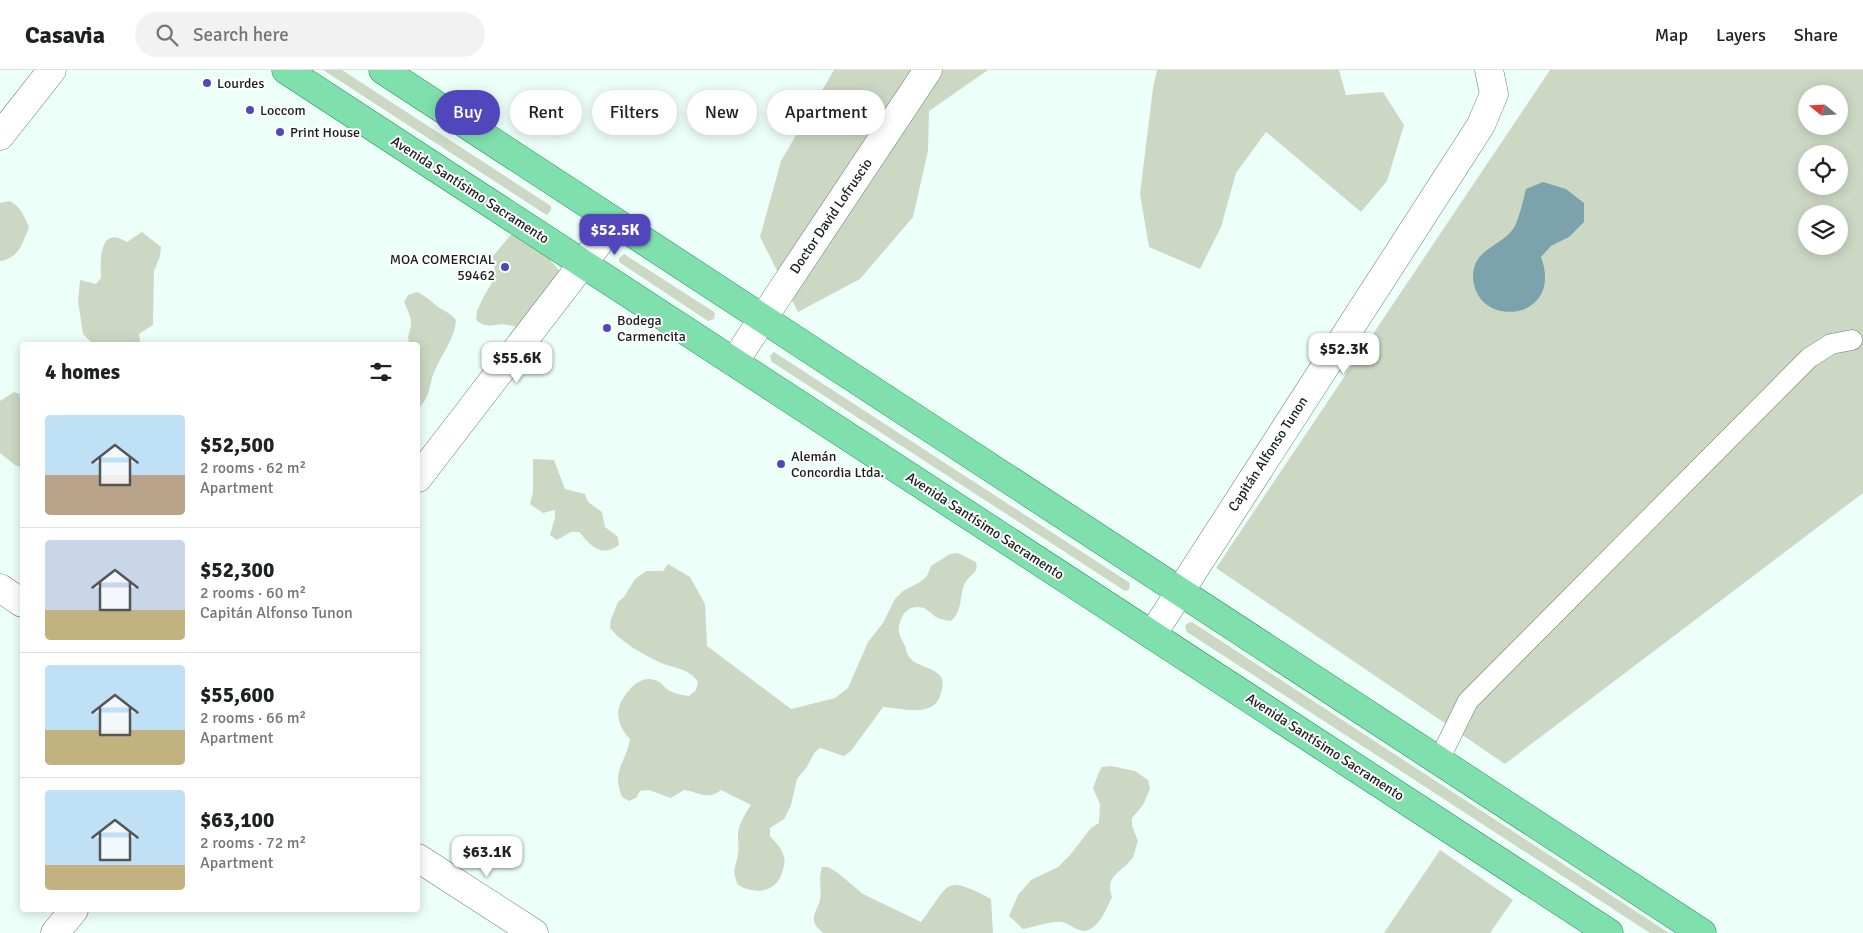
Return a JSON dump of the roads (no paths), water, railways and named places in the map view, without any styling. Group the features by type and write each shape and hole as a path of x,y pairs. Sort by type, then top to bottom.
{"main road":[{"name":"Avenida Santísimo Sacramento","path":"286,70 1610,933"},
{"path":"383,70 614,223 1180,590 1702,933"}],"street":[{"path":"0,136 52,70"},
{"name":"Doctor David Lofruscio","path":"734,362 928,70"},
{"name":"Capitán Alfonso Tunon","path":"1152,635 1481,125 1492,82"},
{"path":"420,475 614,223"},
{"path":"0,588 20,602"},
{"path":"420,859 534,933"},
{"path":"55,933 72,912"}],"lane":[{"path":"1439,760 1468,701 1809,358 1831,344 1852,340"}],"water":[{"path":"1543,182 1566,189 1584,203 1584,222 1569,237 1551,246 1541,257 1545,279 1541,295 1531,306 1517,311 1502,311 1488,305 1477,294 1473,277 1474,267 1483,253 1503,239 1515,226 1526,189"}],"place":[{"name":"Lourdes","path":"207,83"},
{"name":"Loccom","path":"250,110"},
{"name":"Print House","path":"280,132"},
{"name":"MOA COMERCIAL 59462","path":"505,267"},
{"name":"Bodega Carmencita","path":"607,328"},
{"name":"Alemán Concordia Ltda.","path":"781,464"}]}
